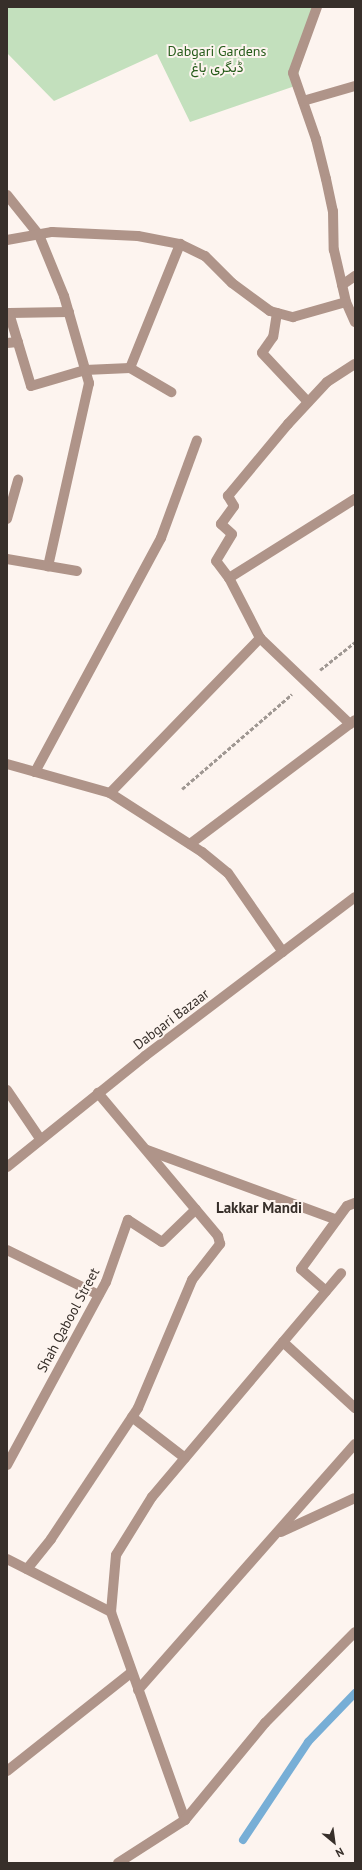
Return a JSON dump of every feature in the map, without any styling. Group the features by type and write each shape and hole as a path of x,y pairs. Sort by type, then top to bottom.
{"street":[{"path":"316,7 293,73 303,101 326,179 333,211 334,250 346,302 355,322"},
{"path":"303,101 355,86"},
{"path":"7,195 39,235 68,312 89,383 48,566"},
{"path":"7,240 52,232 138,236 180,244 204,256 232,283 277,312 293,317 346,302"},
{"path":"130,368 180,244"},
{"path":"342,285 355,276"},
{"path":"68,312 9,313 31,386 85,370 130,368 171,392"},
{"path":"277,312 273,337 262,353 308,402"},
{"path":"7,343 18,342"},
{"path":"190,844 352,722 306,682 260,638 229,578 216,561 232,534 221,524 234,506 228,496 308,402 327,382 355,364"},
{"path":"35,772 161,538 197,440"},
{"path":"7,519 18,480"},
{"path":"229,578 355,500"},
{"path":"7,558 77,571"},
{"path":"110,793 260,638"},
{"path":"7,764 110,793 190,844 228,873 283,952"},
{"name":"Dabgari Bazaar","path":"7,1167 98,1093 355,898"},
{"path":"7,1090 41,1140"},
{"path":"27,1569 51,1540 132,1417 192,1280 220,1244 218,1236 98,1093"},
{"path":"146,1149 337,1220"},
{"path":"326,1291 301,1269 347,1206 355,1203"},
{"name":"Shah Qabool Street","path":"7,1465 106,1282 128,1220 162,1242 196,1210"},
{"path":"7,1250 99,1295"},
{"path":"185,1820 111,1612 116,1555 152,1497 341,1273"},
{"path":"283,1342 355,1408"},
{"path":"132,1417 185,1458"},
{"path":"138,1690 355,1444"},
{"path":"276,1535 355,1498"},
{"path":"7,1559 111,1612"},
{"path":"118,1863 185,1820 265,1723 355,1632"},
{"path":"7,1771 132,1672"}],"path":[{"path":"182,789 306,682 355,642"}],"green space":[{"name":"Dabgari Gardens ڈبگری باغ","path":"7,7 317,7 295,86 190,122 157,54 54,101 7,53"}],"waterway":[{"path":"243,1840 308,1742 355,1693"}],"district":[{"name":"Lakkar Mandi","path":"259,1208"}]}
